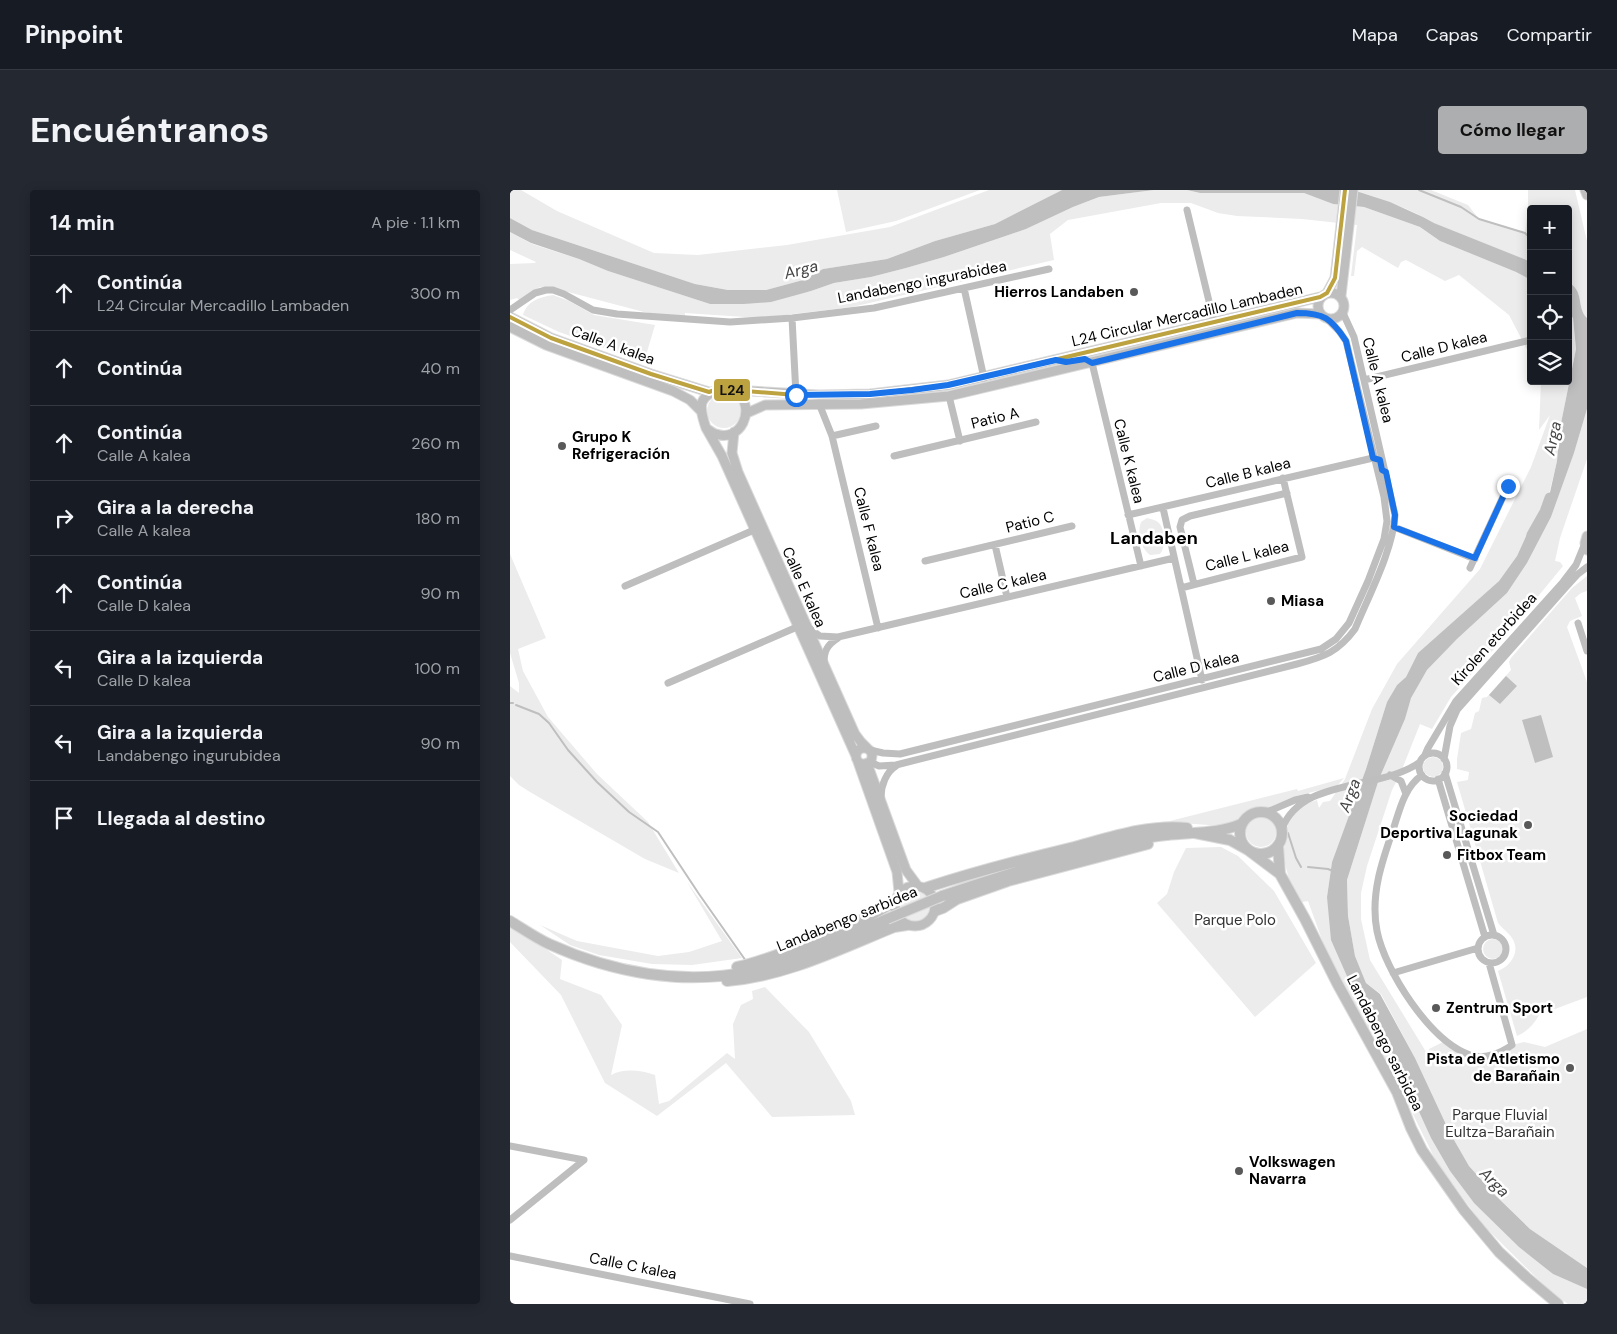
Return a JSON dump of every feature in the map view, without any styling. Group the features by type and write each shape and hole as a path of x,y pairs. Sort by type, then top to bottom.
{"highway":[{"path":"1267,812 1278,821 1282,829"},
{"name":"Landabengo sarbidea","path":"1209,834 1241,824 1250,815 1267,812"},
{"path":"1241,824 1240,835 1248,850"},
{"path":"921,887 1055,851 1148,829 1173,827 1209,834"},
{"name":"Landabengo sarbidea","path":"1282,829 1278,845 1280,874 1397,1092 1422,1150 1464,1210 1489,1241 1526,1277 1558,1304"},
{"path":"935,911 957,899 1008,881 1157,842 1209,834"},
{"name":"Landabengo sarbidea","path":"511,921 547,944 590,960 634,972 694,977 728,975 781,963 942,896 1001,876 1121,843 1166,835 1209,834 1230,840 1248,850 1280,874"},
{"name":"Landabengo sarbidea","path":"1248,850 1259,854 1266,853 1272,851 1278,845"},
{"path":"781,963 871,916 897,897"},
{"path":"781,963 894,927 908,925"},
{"path":"652,975 677,982 728,975"}],"main road":[{"path":"747,412 765,405 820,406 861,404 949,396 1297,313 1336,318 1343,312 1345,304 1341,296 1345,190"},
{"path":"1324,316 1318,306 1335,278 1353,190"},
{"path":"1585,190 1587,195"},
{"path":"1324,295 1335,292 1341,296"},
{"name":"L24 Circular Mercadillo Lambaden","path":"733,390 796,395 870,394 948,385 984,378 1324,295"},
{"name":"Calle A kalea","path":"510,317 551,338 651,374 709,392"},
{"name":"Calle A kalea","path":"510,327 546,345 673,391 690,400 700,410"},
{"path":"1092,363 1096,356 1113,352 1120,345"},
{"path":"1056,360 1066,362 1085,359 1092,363"},
{"path":"723,386 733,390 739,393 746,404 747,412 740,428 724,435 716,434 706,428 700,410 705,396 709,392 723,386"},
{"name":"Calle E kalea","path":"706,428 722,456 754,530 802,626 824,664 855,734 868,749"},
{"name":"Calle E kalea","path":"734,432 732,453 738,472 802,626 882,803 906,870 921,887"},
{"path":"861,748 868,749 872,756 863,761 857,752 861,748"},
{"name":"Calle E kalea","path":"863,761 896,872 897,897"},
{"path":"911,886 921,887 932,894 935,902 935,911 930,920 925,924 919,926 908,925 901,921 897,915 895,908 897,897 911,886"}],"street":[{"path":"1186,210 1214,322"},
{"name":"Landabengo ingurabidea","path":"510,310 535,293 553,290 593,310 617,314 730,322 792,318 874,308 1049,269"},
{"path":"964,288 984,378"},
{"name":"Calle A kalea","path":"1343,312 1354,337 1382,454"},
{"name":"Calle A kalea","path":"1324,316 1339,330 1346,341 1373,458"},
{"path":"792,318 796,395"},
{"name":"Calle D kalea","path":"1364,380 1527,341"},
{"name":"Calle K kalea","path":"1092,363 1141,566"},
{"name":"Patio A","path":"949,396 960,441"},
{"name":"Calle F kalea","path":"820,406 832,436 878,628"},
{"name":"Patio A","path":"894,456 1036,422"},
{"path":"832,436 876,426"},
{"path":"1376,430 1378,452 1373,458 1380,460 1382,470 1386,472"},
{"name":"Calle D kalea","path":"863,761 879,766 896,765 1324,657 1347,640 1355,629 1389,546 1395,515 1382,454"},
{"name":"Calle D kalea","path":"868,749 883,753 900,754 1322,649 1336,639 1349,624 1384,539 1387,521 1384,497 1373,458"},
{"name":"Calle B kalea","path":"1128,515 1373,458"},
{"name":"Calle L kalea","path":"1181,588 1302,557 1283,478"},
{"path":"1470,568 1508,486"},
{"name":"Calle L kalea","path":"1194,584 1180,527 1182,520 1190,516 1287,493"},
{"path":"1163,508 1202,680"},
{"name":"Patio C","path":"924,561 1072,526"},
{"path":"1394,527 1475,558"},
{"path":"625,586 754,530"},
{"name":"Kirolen etorbidea","path":"1425,756 1456,701 1563,582 1576,565 1586,543"},
{"name":"Patio C","path":"995,545 1007,597"},
{"name":"Calle C kalea","path":"838,637 1174,558"},
{"name":"Kirolen etorbidea","path":"1444,759 1450,726 1458,710 1561,592 1587,567"},
{"path":"1578,623 1587,651"},
{"path":"802,626 820,636 838,637"},
{"name":"Calle E kalea","path":"668,682 802,626"},
{"path":"824,664 826,648 830,642 838,637"},
{"path":"1202,680 1211,682 1238,678"},
{"path":"1171,695 1176,691 1198,685 1202,680"},
{"path":"1267,812 1295,800 1406,770 1420,762 1425,756 1437,754 1444,759 1445,773 1494,935"},
{"path":"1420,762 1421,774 1411,784 1406,795 1382,862 1374,901 1377,931 1393,972 1420,1015 1444,1039 1471,1056 1480,1057 1493,1054 1504,1051 1512,1045 1489,963"},
{"path":"882,803 881,790 883,784 890,769 896,765"},
{"path":"1406,770 1421,774 1428,780 1438,779 1445,773"},
{"path":"1389,775 1402,783 1406,795"},
{"path":"1438,779 1485,937"},
{"path":"1282,829 1290,813 1314,796"},
{"path":"1494,935 1498,936 1505,943 1506,952 1502,960 1489,963 1482,959 1478,948 1485,937 1494,935"},
{"path":"1393,972 1478,948"},
{"path":"510,1146 584,1160 510,1220"},
{"name":"Calle C kalea","path":"510,1256 750,1304"}],"green space":[{"path":"510,190 521,190 557,211 654,253 698,255 787,245 890,227 989,190 1062,190 995,224 935,241 887,259 823,269 803,280 766,290 728,290 695,284 532,230 510,218"},
{"path":"837,190 980,190 896,221 846,232"},
{"path":"1154,190 1187,190 1200,193 1304,193 1333,204 1364,207 1420,227 1440,241 1527,278 1527,349 1509,315 1459,275 1445,281 1406,260 1401,262 1398,268 1362,247 1357,251 1354,276 1351,276 1357,225 1302,219 1237,216 1218,213 1191,203 1161,203 1068,220 1050,234 1054,260 852,307 760,318 685,313 685,319 644,312 568,292 540,287 519,300 517,298 510,300 510,264 536,262 510,250 510,232 532,244 710,304 744,304 811,291 834,283 871,277 944,257 1026,229 1099,197"},
{"path":"1353,190 1431,190 1468,205 1479,219 1525,233 1527,217 1527,260 1434,223 1405,208"},
{"path":"1528,190 1575,190 1587,241 1587,318 1582,309 1579,294 1573,286 1572,205 1528,205"},
{"path":"553,295 569,301 594,315 655,325 644,362 559,332 523,315 528,306 535,300"},
{"path":"1572,317 1573,318 1576,349 1572,369"},
{"path":"1541,385 1569,385 1560,428 1557,461 1543,519 1527,534 1517,556 1499,581 1418,653 1406,677 1397,685 1387,702 1366,769 1332,862 1327,897 1364,1012 1375,1020 1409,1086 1431,1138 1450,1171 1474,1203 1553,1274 1587,1289 1587,1304 1568,1304 1553,1294 1482,1224 1435,1159 1403,1094 1325,948 1308,901 1302,902 1289,879 1283,856 1288,823 1294,812 1303,805 1317,800 1319,808 1323,802 1330,801 1345,779 1372,709 1397,664 1480,569 1531,467 1550,415 1539,430"},
{"path":"724,394 736,399 741,411 736,423 724,428 712,423 707,411 712,399"},
{"name":"Parque Fluvial Eultza-Barañain","path":"1587,409 1587,459 1560,538 1555,561 1560,562 1563,566 1535,600 1536,602 1451,697 1432,729 1420,724 1392,790 1367,866 1361,893 1361,919 1370,960 1431,1060 1429,1049 1443,1042 1472,1060 1493,1057 1512,1045 1524,1042 1545,1047 1587,1029 1587,1268 1530,1229 1469,1166 1450,1133 1415,1058 1381,994 1366,983 1355,956 1348,916 1347,880 1379,779 1405,719 1410,698 1427,670 1457,639 1507,593 1527,563 1551,517 1574,453"},
{"path":"1147,518 1158,522 1163,530 1164,543 1160,554 1150,555 1139,536 1141,522"},
{"path":"510,554 546,638 518,649 523,671 548,717 597,774 648,822 679,873 645,859 530,792 510,776 510,686 519,693 519,683 510,653"},
{"name":"Sociedad Deportiva Lagunak","path":"1587,576 1587,591 1575,598 1582,616 1570,621 1567,627 1587,682 1587,997 1539,1015 1530,1027 1517,1036 1498,971 1511,962 1515,953 1515,943 1498,923 1457,782 1468,780 1469,772 1457,769 1457,759 1461,733 1471,729 1475,713 1479,711 1482,698 1487,697 1511,670 1509,662 1511,658 1572,588"},
{"path":"1433,757 1440,760 1443,767 1440,774 1433,777 1426,774 1423,767 1426,760"},
{"path":"1344,778 1337,786 1296,796 1270,807 1256,807 1249,810 1232,824 1223,826 1166,822 1297,789 1298,791"},
{"path":"1261,817 1267,818 1275,826 1275,838 1267,846 1261,847 1255,846 1247,838 1246,832 1247,826 1255,818"},
{"name":"Parque Polo","path":"1221,847 1238,856 1274,891 1316,963 1255,1017 1157,903 1167,894 1174,872 1186,848"},
{"path":"687,882 742,958 692,965 652,964 599,955 570,945 540,925 577,941 658,956 689,952 722,941"},
{"path":"916,892 922,893 930,901 930,913 922,921 916,922 910,921 902,913 901,907 902,901 910,893"},
{"path":"510,925 562,960 560,979 601,995 622,1025 611,1075 621,1071 633,1070 655,1075 659,1104 669,1101 727,1053 735,1059 733,1024 741,1005 753,999 752,991 765,987 809,1032 851,1101 855,1115 772,1117 726,1063 657,1116 605,1083 561,995 510,942"},
{"path":"1493,939 1500,942 1503,949 1500,956 1493,959 1486,956 1483,949 1486,942"}],"shaded area":[{"path":"1062,190 1154,190 1099,197 1026,229 906,268 871,277 834,283 771,302 744,304 710,304 608,271 531,243 510,232 510,218 532,230 695,284 728,290 766,290 803,280 823,269 887,259 935,241 995,224"},
{"path":"1187,190 1353,190 1390,202 1434,223 1527,260 1527,278 1440,241 1420,227 1364,207 1333,204 1304,193 1200,193"},
{"path":"1572,285 1579,294 1582,309 1587,318 1587,409 1574,453 1551,517 1527,563 1507,593 1457,639 1427,670 1411,698 1405,719 1379,779 1347,880 1348,916 1355,956 1366,983 1380,994 1415,1058 1450,1133 1469,1166 1530,1229 1587,1268 1587,1289 1553,1274 1519,1247 1474,1203 1450,1171 1431,1138 1391,1050 1375,1020 1364,1012 1350,983 1331,940 1327,897 1332,862 1366,769 1387,702 1397,685 1406,677 1418,653 1499,581 1517,556 1527,534 1544,519 1557,461 1560,428 1569,385 1572,385 1572,369 1576,349"},
{"path":"1506,676 1517,686 1500,704 1489,695"},
{"path":"1541,715 1553,757 1535,763 1522,720"}],"waterway":[{"path":"1419,190 1461,207 1479,219 1527,235"},
{"name":"Arga","path":"1532,535 1545,512 1550,498"},
{"path":"516,705 539,714 549,723 568,750 597,782 629,812 658,832 746,961"},
{"path":"1288,833 1301,867"},
{"path":"1308,867 1333,871"}],"transit line":[{"name":"L24","path":"510,317 551,338 651,374 709,392 723,387 733,390 796,395 870,394 948,385 1320,297 1327,293 1335,278 1345,190"}],"place":[{"name":"Hierros Landaben","path":"1134,292"},
{"name":"Grupo K Refrigeración","path":"562,446"},
{"name":"Miasa","path":"1271,601"},
{"name":"Sociedad Deportiva Lagunak","path":"1528,825"},
{"name":"Fitbox Team","path":"1447,855"},
{"name":"Zentrum Sport","path":"1436,1008"},
{"name":"Pista de Atletismo de Barañain","path":"1570,1068"},
{"name":"Volkswagen Navarra","path":"1239,1171"}],"district":[{"name":"Landaben","path":"1154,538"}],"route":[{"path":"796,395 870,394 912,390 984,378 1056,360 1066,362 1085,359 1092,363 1297,313 1320,314 1339,330 1346,341 1373,458 1380,460 1382,470 1386,472 1395,515 1394,527 1475,558 1508,486"}]}
